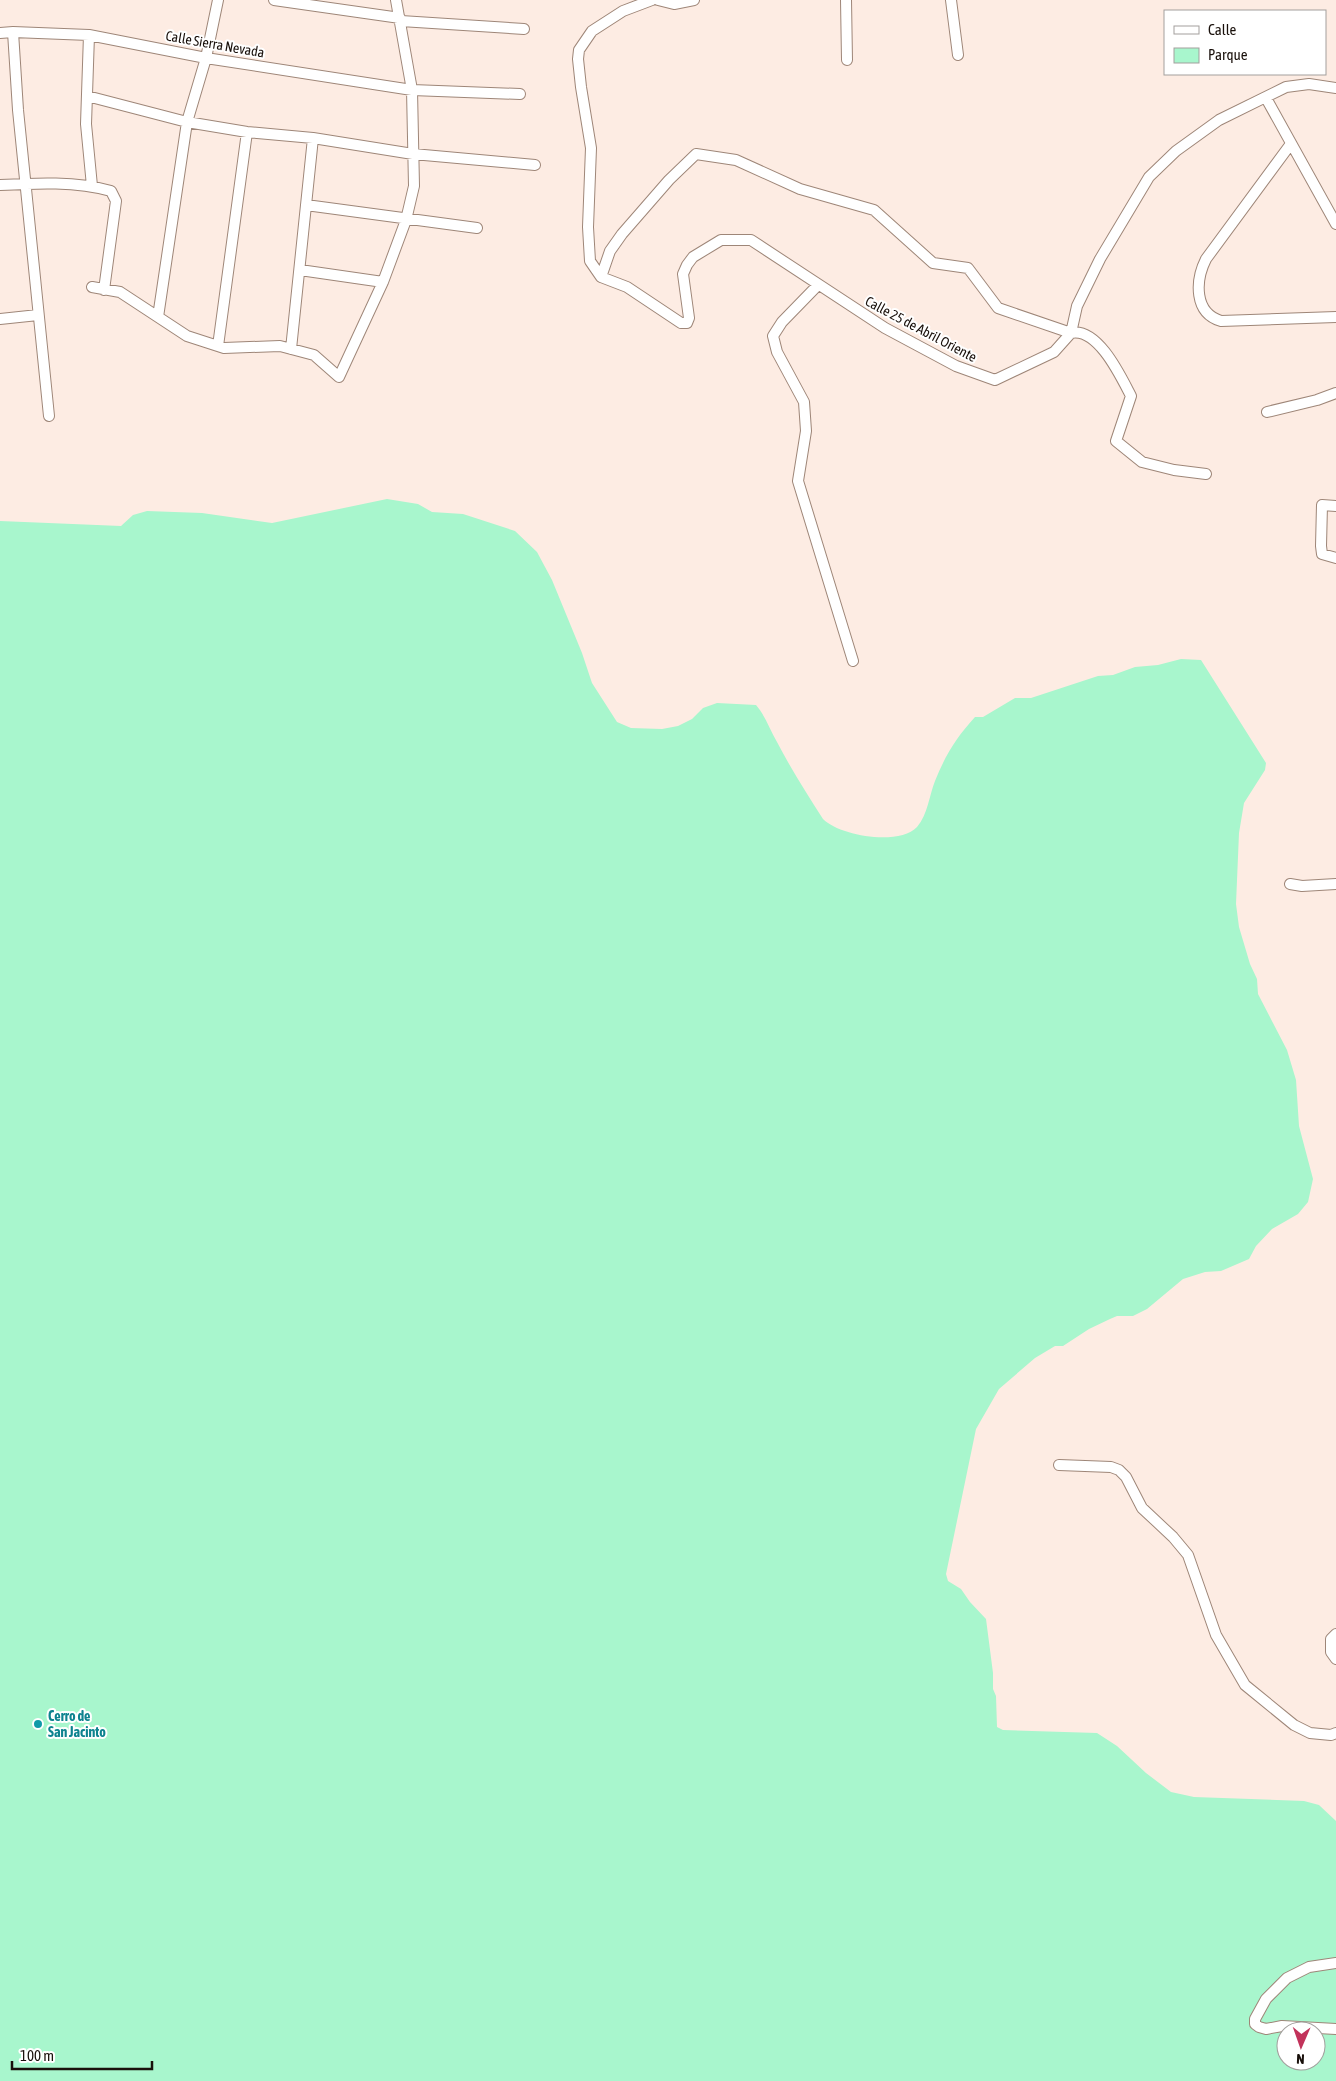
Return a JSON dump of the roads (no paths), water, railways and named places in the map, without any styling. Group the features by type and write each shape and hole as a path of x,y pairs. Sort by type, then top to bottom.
{"street":[{"path":"158,317 186,122 206,58 218,0"},
{"path":"274,0 401,20 524,29"},
{"path":"92,287 120,292 187,336 224,348 280,346 314,355 339,377 384,282 406,220 414,186 412,90 396,0"},
{"path":"600,277 590,261 588,226 591,148 578,59 580,50 592,31 623,11 652,0"},
{"path":"658,0 674,4 694,0"},
{"path":"846,0 847,60"},
{"path":"951,0 958,55"},
{"path":"13,32 18,110 49,416"},
{"name":"Calle Sierra Nevada","path":"0,33 89,35 206,58 412,90 520,94"},
{"path":"89,35 86,124 92,186"},
{"name":"Calle 25 de Abril Oriente","path":"600,277 627,287 681,323 687,323 689,318 683,274 693,257 721,240 752,240 885,328 956,366 995,380 1054,352 1071,333 1077,306 1100,259 1149,177 1176,151 1219,120 1286,87 1309,84 1336,88"},
{"path":"87,96 186,122 247,132 313,138 413,154 535,165"},
{"path":"1266,98 1290,145 1336,224"},
{"path":"218,346 247,132"},
{"path":"291,349 313,138"},
{"path":"1290,145 1206,259 1198,284 1202,304 1212,318 1221,321 1336,317"},
{"path":"600,277 610,251 622,234 669,180 696,154 736,160 800,189 874,210 933,263 968,268 998,308 1071,333 1075,332 1095,339 1117,370 1131,396 1116,441 1142,462 1174,470 1206,474"},
{"path":"0,185 26,183 92,186 112,191 116,201 104,290"},
{"path":"306,205 406,220 477,228"},
{"path":"300,270 384,282"},
{"path":"818,285 782,322 773,336 777,352 804,402 806,431 798,480 853,661"},
{"path":"0,319 38,316"},
{"path":"1267,412 1317,400 1336,393"},
{"path":"1336,506 1322,505 1321,546 1322,554 1336,558"},
{"path":"1290,884 1302,886 1336,884"},
{"path":"1059,1465 1111,1467 1119,1470 1126,1477 1142,1508 1173,1537 1188,1555 1216,1635 1245,1685 1294,1725 1310,1734 1331,1735 1336,1733"},
{"path":"1336,1634 1331,1639 1331,1652 1336,1660"},
{"path":"1336,1963 1310,1968 1287,1978 1266,1998 1255,2019 1259,2027 1266,2029 1282,2026 1336,2029"}],"place":[{"name":"Cerro de San Jacinto","path":"38,1724"}]}
